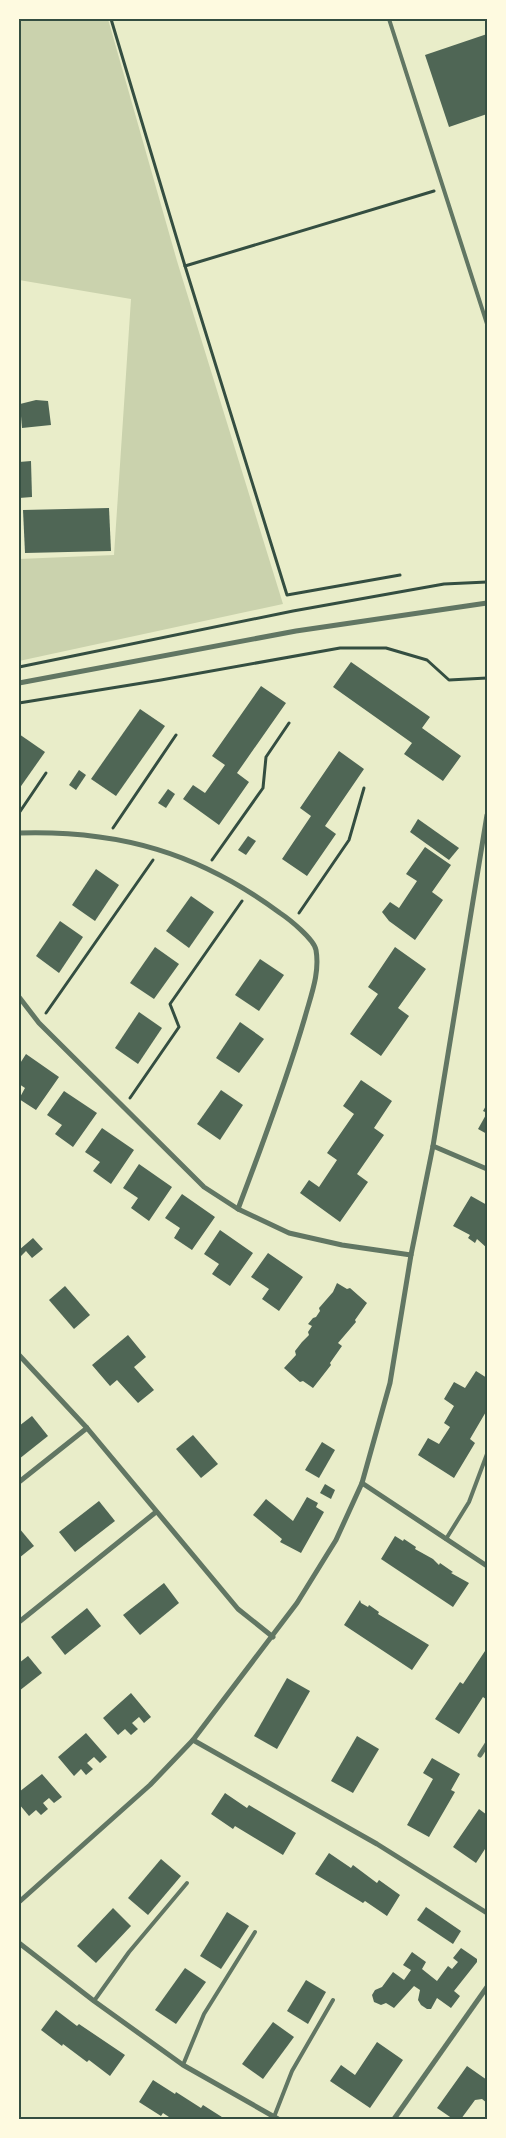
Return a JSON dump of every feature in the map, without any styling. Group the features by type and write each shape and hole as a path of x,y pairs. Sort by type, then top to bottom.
{"street":[{"path":"19,683 296,631 487,603"},
{"path":"19,1902 150,1785 194,1740 297,1603 336,1540 362,1484 390,1383 411,1255 433,1146 487,815"},
{"path":"19,832 108,837 160,849 208,867 249,890 293,922 316,948 317,973 298,1040 238,1209"},
{"path":"19,997 39,1023 204,1187 238,1209 289,1233 342,1245 411,1255"},
{"path":"433,1146 487,1169"},
{"path":"19,1355 87,1428 238,1609 273,1637"},
{"path":"19,1482 87,1428"},
{"path":"362,1484 487,1566"},
{"path":"19,1622 156,1512"},
{"path":"194,1740 377,1844 487,1912"},
{"path":"480,1755 487,1744"},
{"path":"19,1942 94,2001 183,2065 276,2118"},
{"path":"394,2119 487,1987"}],"lane":[{"path":"389,19 487,324"},
{"path":"446,1539 469,1502 487,1454"},
{"path":"94,2001 129,1952 187,1883"},
{"path":"183,2065 204,2014 255,1932"},
{"path":"276,2118 292,2071 333,2000"}],"path":[{"path":"111,19 287,595 400,575"},
{"path":"185,266 444,188"},
{"path":"19,666 293,610 444,584 487,582"},
{"path":"19,703 340,648 386,648 428,660 449,680 487,678"},
{"path":"208,867 263,788 266,757 289,723"},
{"path":"108,837 176,735"},
{"path":"19,813 46,773"},
{"path":"293,922 349,840 364,788"},
{"path":"39,1023 160,849"},
{"path":"124,1108 179,1027 170,1004 249,890"}],"green space":[{"path":"19,19 108,19 177,261 283,604 19,661 19,559 114,555 131,299 19,280"}],"building":[{"path":"487,34 487,114 449,127 425,55"},
{"path":"36,400 48,401 51,425 22,428 20,404"},
{"path":"31,461 32,497 19,498 19,462"},
{"path":"109,508 111,551 25,553 23,510"},
{"path":"351,662 430,717 422,728 461,756 443,781 404,754 412,743 333,687"},
{"path":"261,686 286,703 237,773 249,782 219,825 183,799 193,785 205,793 225,765 212,756"},
{"path":"140,709 165,726 116,796 91,779"},
{"path":"19,734 45,752 19,789"},
{"path":"339,751 364,769 325,826 336,834 307,876 282,859 311,816 300,808"},
{"path":"79,770 86,775 76,790 69,785"},
{"path":"168,789 175,794 166,808 158,803"},
{"path":"418,819 459,848 449,860 410,832"},
{"path":"248,836 256,841 246,855 238,850"},
{"path":"425,847 451,865 432,892 443,900 415,940 389,921 382,912 390,902 399,908 417,881 406,874"},
{"path":"96,869 119,885 95,921 72,905"},
{"path":"191,896 214,912 189,948 166,931"},
{"path":"60,921 83,937 59,973 36,956"},
{"path":"155,947 179,964 154,999 130,983"},
{"path":"395,947 426,969 398,1008 409,1016 381,1056 350,1034 378,994 368,987"},
{"path":"260,959 284,975 259,1011 235,995"},
{"path":"139,1012 162,1028 138,1064 115,1048"},
{"path":"240,1022 264,1039 239,1073 216,1058"},
{"path":"26,1054 59,1077 36,1110 19,1099 25,1088 19,1084 19,1065"},
{"path":"361,1080 392,1101 374,1128 384,1135 357,1174 368,1182 340,1222 300,1193 309,1180 319,1187 337,1160 327,1153 354,1114 343,1106"},
{"path":"221,1090 243,1105 220,1140 197,1124"},
{"path":"64,1091 97,1113 73,1147 55,1134 62,1125 47,1115"},
{"path":"487,1104 487,1113 483,1111"},
{"path":"487,1113 487,1134 478,1129"},
{"path":"102,1128 134,1150 111,1184 93,1171 100,1162 85,1152"},
{"path":"139,1164 172,1187 149,1221 131,1208 138,1198 123,1188"},
{"path":"182,1194 215,1217 192,1250 174,1238 180,1228 165,1218"},
{"path":"471,1196 487,1205 487,1248 477,1239 475,1243 468,1238 470,1235 453,1226"},
{"path":"220,1230 253,1253 230,1286 212,1274 219,1264 204,1254"},
{"path":"33,1238 43,1249 32,1258 26,1251 19,1258 19,1250"},
{"path":"268,1253 303,1277 279,1311 262,1299 269,1289 251,1277"},
{"path":"337,1283 347,1289 350,1288 367,1303 355,1320 356,1322 338,1343 342,1346 330,1363 331,1365 313,1388 303,1381 300,1382 284,1368 296,1355 295,1351 309,1335 308,1332 312,1326 308,1324 316,1317 320,1311 319,1308 333,1292"},
{"path":"65,1286 90,1315 74,1329 49,1300"},
{"path":"128,1335 146,1357 134,1367 154,1390 138,1403 117,1380 110,1386 92,1365"},
{"path":"476,1371 487,1378 487,1410 470,1439 475,1443 454,1478 418,1455 428,1438 439,1444 450,1427 444,1423 454,1406 444,1399 454,1382 465,1388"},
{"path":"32,1416 48,1436 19,1459 19,1426"},
{"path":"193,1435 218,1464 201,1478 176,1449"},
{"path":"322,1442 335,1450 319,1478 305,1470"},
{"path":"325,1484 335,1490 331,1499 320,1493"},
{"path":"307,1497 318,1503 316,1507 324,1512 301,1553 280,1542 282,1539 253,1515 266,1499 293,1521"},
{"path":"99,1501 115,1521 75,1552 59,1532"},
{"path":"19,1528 34,1546 19,1558"},
{"path":"395,1536 403,1541 404,1539 416,1547 415,1549 469,1583 453,1607 381,1559"},
{"path":"164,1583 179,1603 140,1635 123,1615"},
{"path":"360,1600 361,1603 368,1607 369,1605 379,1612 378,1614 429,1645 412,1670 344,1625"},
{"path":"87,1608 101,1626 65,1655 51,1637"},
{"path":"487,1648 487,1700 483,1697 459,1734 435,1719 460,1682 463,1684"},
{"path":"28,1656 42,1673 19,1691 19,1663"},
{"path":"287,1678 310,1691 277,1749 254,1736"},
{"path":"131,1693 151,1717 144,1723 139,1717 132,1723 138,1729 131,1735 125,1729 118,1735 103,1718"},
{"path":"86,1733 107,1757 100,1763 94,1757 87,1763 93,1769 86,1775 81,1769 74,1776 58,1757"},
{"path":"357,1736 379,1749 353,1793 331,1781"},
{"path":"432,1758 460,1774 451,1790 455,1792 429,1837 407,1825 433,1779 423,1773"},
{"path":"42,1774 62,1797 54,1803 49,1798 43,1803 48,1809 41,1815 36,1810 29,1816 19,1804 19,1792"},
{"path":"225,1793 247,1808 249,1805 296,1833 283,1855 235,1826 233,1829 211,1814"},
{"path":"479,1809 487,1815 487,1850 485,1849 476,1863 453,1847"},
{"path":"329,1853 351,1868 353,1865 377,1883 379,1880 400,1895 387,1916 365,1901 363,1903 315,1874"},
{"path":"161,1859 181,1876 148,1915 128,1898"},
{"path":"426,1907 461,1931 453,1944 417,1920"},
{"path":"113,1908 131,1926 96,1963 77,1946"},
{"path":"227,1912 249,1926 221,1969 200,1956"},
{"path":"461,1948 477,1959 477,1962 454,1991 460,1996 451,2008 437,1998 431,2009 427,2009 418,2000 420,1990 414,1986 394,2008 386,2003 381,2005 374,2002 372,1995 375,1990 382,1987 393,1972 404,1980 411,1970 403,1965 412,1952 426,1962 422,1969 437,1981 448,1966 452,1969 458,1962 453,1958"},
{"path":"185,1968 206,1982 176,2024 155,2010"},
{"path":"306,1980 326,1992 308,2024 287,2011"},
{"path":"56,2010 77,2026 79,2024 125,2055 110,2076 89,2060 87,2062 63,2044 62,2046 41,2030"},
{"path":"273,2022 294,2037 263,2079 242,2064"},
{"path":"377,2042 403,2060 370,2108 330,2081 341,2065 355,2075"},
{"path":"467,2066 487,2080 487,2103 482,2099 475,2100 461,2119 453,2119 437,2108"},
{"path":"153,2080 201,2108 203,2105 225,2119 172,2119 163,2113 161,2116 139,2102"}]}
